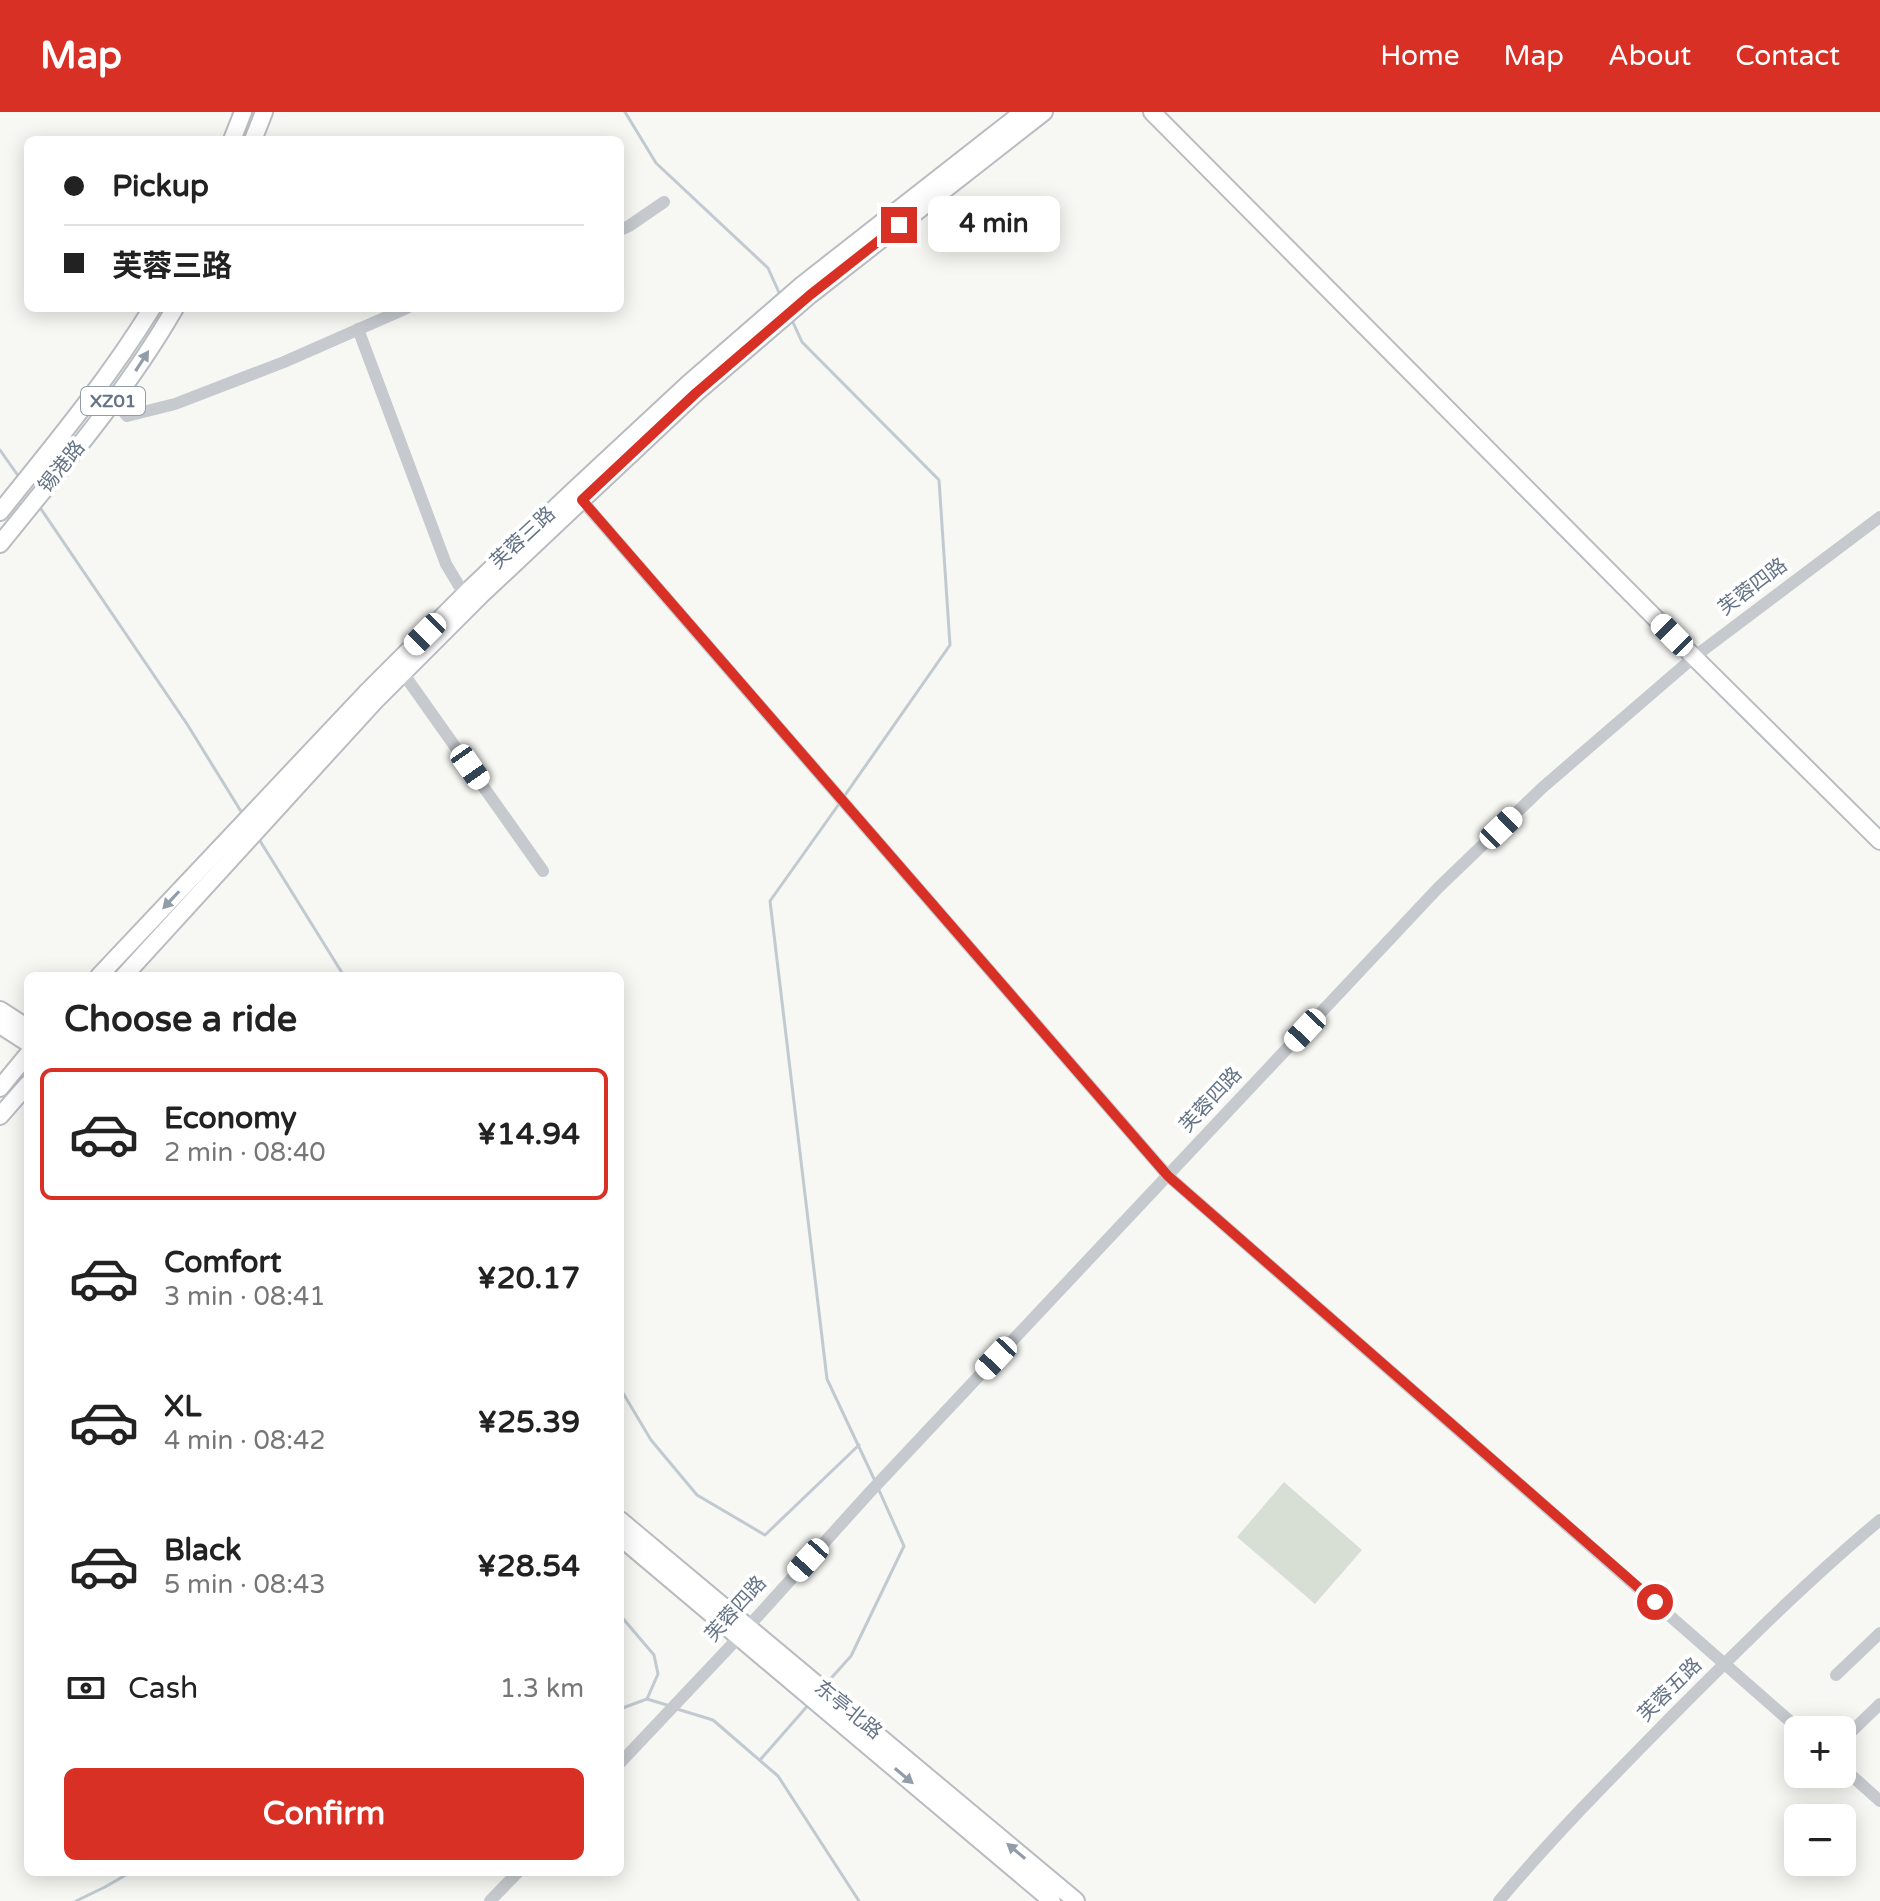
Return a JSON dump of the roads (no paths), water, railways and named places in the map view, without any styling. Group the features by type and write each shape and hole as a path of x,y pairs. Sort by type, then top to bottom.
{"main road":[{"path":"234,136 243,112"},
{"path":"255,136 264,112"},
{"name":"芙蓉三路","path":"269,806 688,384 767,324 1023,112"},
{"name":"芙蓉三路","path":"806,290 1044,112"},
{"path":"1152,112 1880,841"},
{"name":"锡港路","path":"0,512 116,364 149,312"},
{"name":"锡港路","path":"0,544 114,400 173,312"},
{"name":"芙蓉三路","path":"127,972 366,693 464,594 577,496"},
{"name":"芙蓉三路","path":"103,972 230,849"},
{"path":"0,1010 24,1025"},
{"path":"0,1025 24,1040"},
{"path":"0,1088 24,1059"},
{"path":"0,1116 24,1089"},
{"name":"东亭北路","path":"624,1524 805,1683 1076,1901"},
{"name":"东亭北路","path":"624,1540 744,1632"},
{"name":"东亭北路","path":"828,1702 1052,1901"}],"street":[{"path":"624,228 664,202"},
{"path":"114,400 127,416 175,404 284,362 398,312"},
{"path":"358,329 446,564 464,594"},
{"path":"577,496 1168,1176 1784,1716"},
{"name":"芙蓉四路","path":"624,1759 869,1493 1438,888 1542,788 1694,657 1880,517"},
{"path":"403,673 543,871"},
{"name":"芙蓉五路","path":"1499,1901 1529,1865 1725,1663 1836,1556 1880,1520"},
{"path":"1836,1675 1880,1633"},
{"path":"1856,1727 1880,1704"},
{"path":"1856,1780 1880,1801"},
{"path":"490,1901 514,1876"}],"waterway":[{"path":"625,112 656,163 768,268 781,297"},
{"path":"791,318 802,342 939,480 950,645 843,798"},
{"path":"0,450 19,477"},
{"path":"39,506 187,724 242,813"},
{"path":"839,804 770,901 827,1379 875,1481"},
{"path":"257,836 342,972"},
{"path":"624,1395 651,1440 697,1495 765,1535 859,1445"},
{"path":"825,1685 851,1656 904,1546 878,1488"},
{"path":"624,1620 654,1655 658,1674 647,1699 670,1706"},
{"path":"624,1708 647,1699"},
{"path":"760,1760 810,1703"},
{"path":"677,1709 713,1720 778,1776 859,1901"},
{"path":"76,1901 124,1876"}]}
